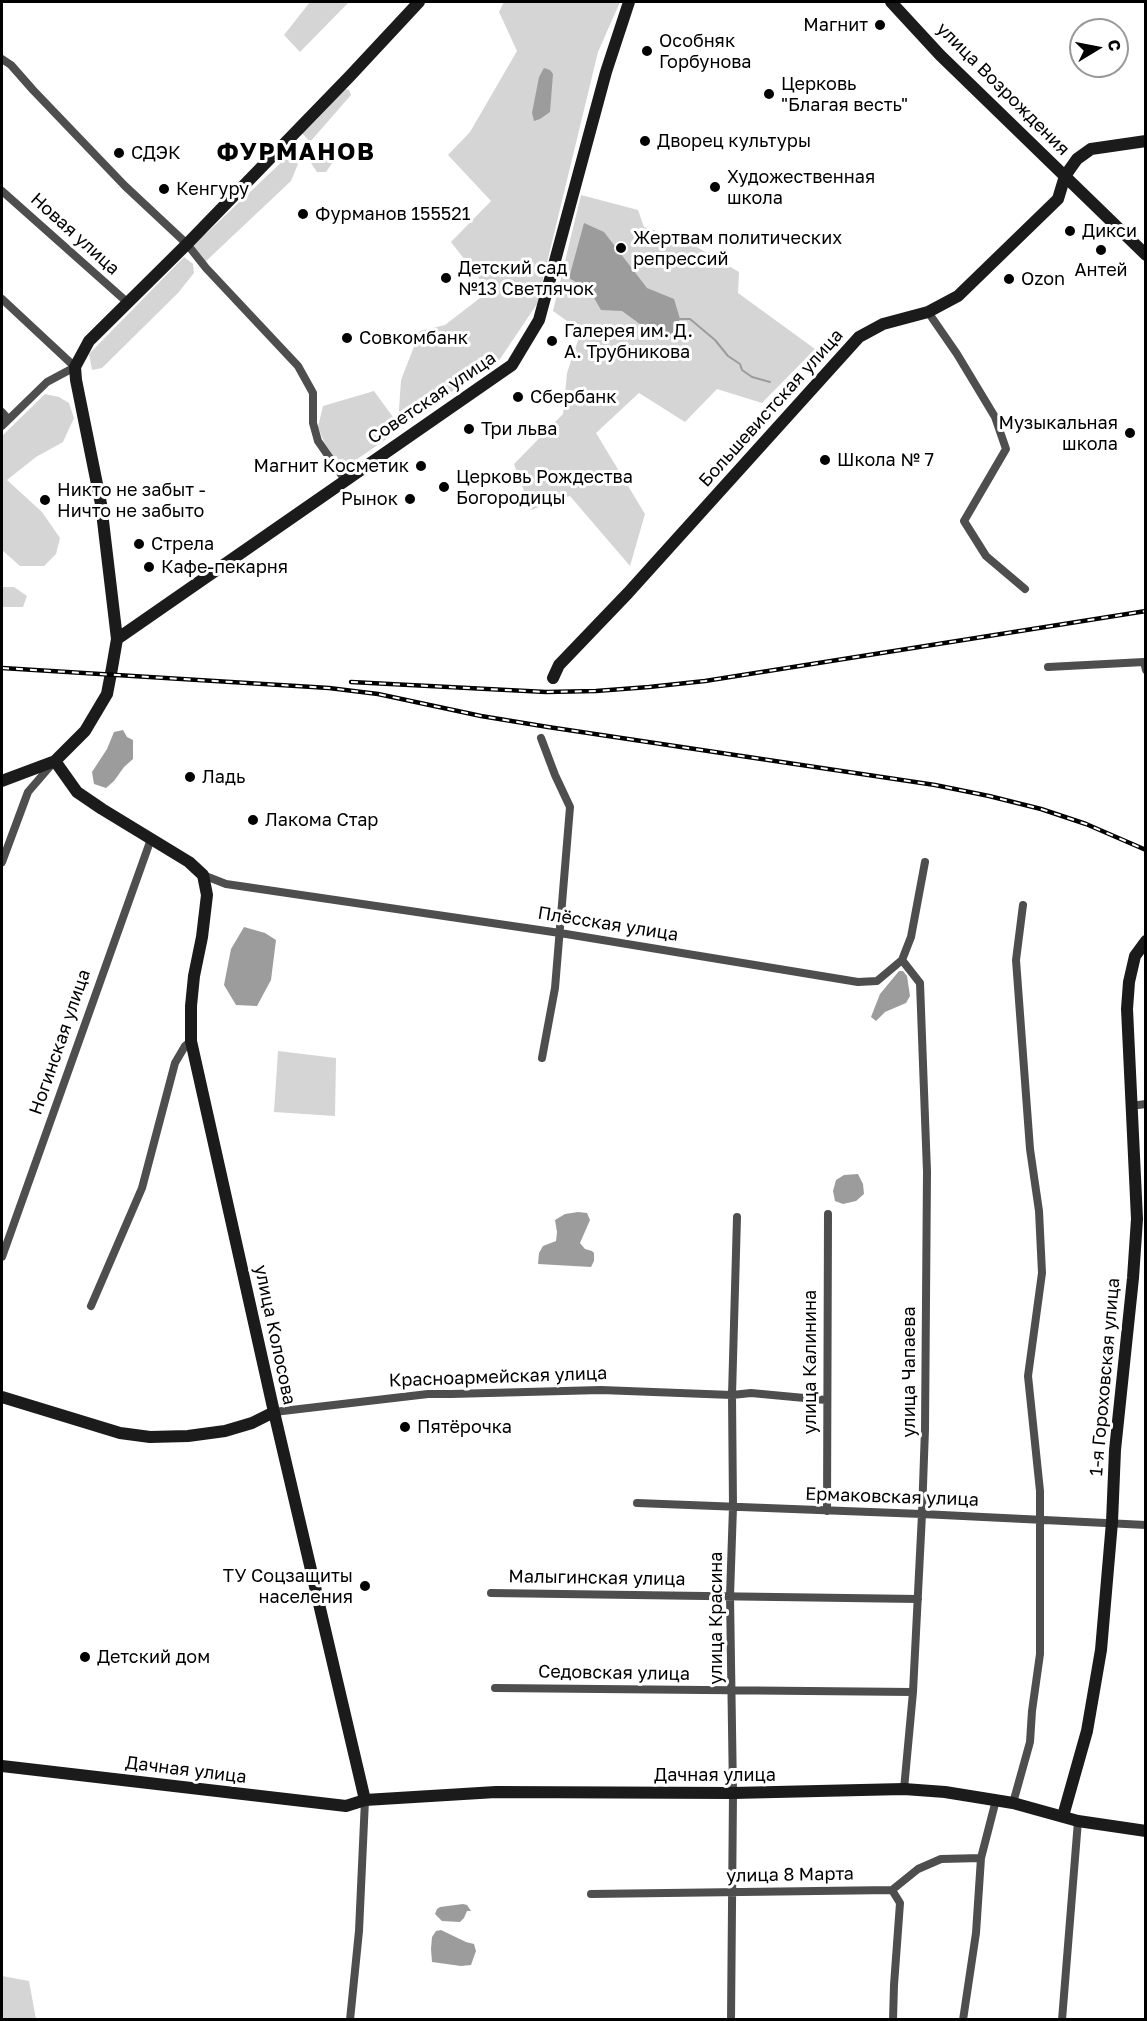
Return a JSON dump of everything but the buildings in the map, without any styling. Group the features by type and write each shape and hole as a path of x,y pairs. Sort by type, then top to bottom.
{"main road":[{"path":"2,782 55,761 85,731 107,694 117,639 101,504 75,367 89,341 187,244 419,2"},
{"name":"Советская улица","path":"117,639 512,365 539,320 606,72 629,2"},
{"name":"улица Возрождения","path":"891,2 940,55 1146,255"},
{"name":"улица Возрождения","path":"1065,176 1077,159 1091,149 1146,141"},
{"name":"Большевистская улица","path":"553,678 560,666 859,337 884,324 928,312 958,296 1058,199 1065,176"},
{"path":"55,761 77,792 189,862 203,875"},
{"name":"улица Колосова","path":"203,875 207,895 194,976 191,1041 274,1412 365,1800"},
{"name":"1-я Гороховская улица","path":"1063,1816 1087,1731 1101,1650 1112,1522 1115,1450 1137,1219 1127,1009 1129,982 1135,956 1146,941"},
{"name":"Красноармейская улица","path":"2,1397 120,1433 150,1437 189,1436 225,1431 252,1423 274,1412"},
{"name":"Дачная улица","path":"2,1766 346,1806 365,1800 495,1792 733,1793 904,1789 945,1792 996,1800 1078,1821 1146,1831"}],"street":[{"path":"2,59 11,65 125,186 187,244 206,268 298,366 313,393 313,423 318,441 345,480"},
{"name":"Новая улица","path":"2,191 127,302"},
{"path":"2,299 75,367 47,382 4,419"},
{"path":"928,312 957,354 995,417 1006,449 964,521 986,556 1025,589"},
{"path":"1048,667 1144,662 1146,670"},
{"path":"542,738 555,775 570,807 555,988 542,1058"},
{"path":"2,862 28,792 55,761"},
{"name":"Ногинская улица","path":"2,1257 151,839"},
{"path":"902,960 911,937 925,862"},
{"name":"Плёсская улица","path":"203,875 226,884 561,933 858,982 877,981 902,960"},
{"path":"1013,1803 1030,1742 1040,1654 1040,1491 1029,1377 1042,1273 1039,1211 1030,1149 1016,960 1023,904"},
{"name":"улица Чапаева","path":"902,960 920,983 927,1172 922,1514 913,1692 904,1789"},
{"path":"92,1306 142,1188 175,1063 185,1046 191,1041"},
{"path":"1130,1106 1146,1104"},
{"name":"улица Калинина","path":"827,1512 828,1214"},
{"name":"улица Красина","path":"731,2019 733,1793 730,1596 736,1217"},
{"name":"Красноармейская улица","path":"274,1412 428,1394 601,1390 732,1395 751,1393 826,1400"},
{"name":"Ермаковская улица","path":"637,1503 1146,1525"},
{"name":"Малыгинская улица","path":"491,1593 918,1599"},
{"name":"Седовская улица","path":"495,1689 913,1692"},
{"path":"350,2019 358,1931 365,1800"},
{"path":"963,2019 976,1933 981,1858 996,1800"},
{"path":"1062,2019 1078,1821"},
{"path":"893,2019 900,1903 892,1890 918,1869 941,1859 981,1858"},
{"name":"улица 8 Марта","path":"591,1894 892,1890"}],"shaded area":[{"path":"310,2 349,2 300,52 284,35"},
{"path":"504,2 620,2 598,52 537,304 496,365 398,424 401,380 420,331 445,325 489,291 451,242 491,201 448,155 470,132 517,51 499,12"},
{"path":"544,68 553,74 550,112 534,121 532,113 539,77"},
{"path":"343,88 349,90 351,95 310,142 302,133"},
{"path":"321,148 331,153 335,159 326,172 317,172 309,160"},
{"path":"289,155 298,164 291,181 204,263 192,247"},
{"path":"581,195 638,210 644,227 685,240 739,272 738,293 815,349 762,403 717,389 685,422 639,393 596,433 645,514 630,566 570,496 531,510 514,464 563,414 567,373 581,331 553,311"},
{"path":"584,223 604,232 647,288 674,299 680,319 670,339 644,327 622,311 601,310 590,291 569,278"},
{"path":"184,257 193,264 194,273 178,293 102,368 92,370 89,354"},
{"path":"374,391 401,429 341,468 325,444 318,427 323,406"},
{"path":"45,394 59,397 69,403 74,418 63,442 36,457 7,480 42,512 60,538 56,554 44,566 20,566 2,550 2,436"},
{"path":"2,587 14,587 27,596 23,607 2,607"},
{"path":"123,730 127,737 133,740 133,759 106,788 94,784 92,772 107,749 114,732"},
{"path":"244,927 265,933 276,940 271,980 257,1006 236,1005 224,985 231,949"},
{"path":"899,971 903,971 907,976 910,996 906,1003 885,1012 876,1021 871,1017 880,994"},
{"path":"278,1051 336,1058 335,1116 274,1112"},
{"path":"858,1174 863,1184 864,1194 856,1201 843,1204 835,1201 833,1191 836,1180 844,1175"},
{"path":"587,1213 590,1220 580,1243 585,1249 594,1253 591,1267 538,1264 539,1253 543,1246 556,1241 555,1220 565,1214"},
{"path":"467,1905 471,1911 467,1911 460,1922 442,1921 435,1914 440,1907"},
{"path":"441,1930 474,1944 476,1951 471,1965 432,1962 432,1937 436,1931"},
{"path":"2,1976 29,1981 36,2019 2,2019"}],"waterway":[{"path":"680,319 690,319 715,340 728,356 740,364 742,370 752,377 770,382"}],"railway":[{"path":"351,682 546,692 649,687 705,681 1146,611"},
{"path":"2,668 329,688 378,694 481,716 548,727 935,785 1041,809 1086,824 1146,850"}],"place":[{"name":"Магнит","path":"880,25"},
{"name":"Особняк Горбунова","path":"647,51"},
{"name":"Церковь \"Благая весть\"","path":"769,94"},
{"name":"Дворец культуры","path":"645,141"},
{"name":"СДЭК","path":"119,153"},
{"name":"Художественная школа","path":"715,187"},
{"name":"Кенгуру","path":"164,189"},
{"name":"Фурманов 155521","path":"303,214"},
{"name":"Дикси","path":"1070,231"},
{"name":"Жертвам политических репрессий","path":"621,248"},
{"name":"Антей","path":"1101,250"},
{"name":"Детский сад №13 Светлячок","path":"446,278"},
{"name":"Ozon","path":"1009,279"},
{"name":"Совкомбанк","path":"347,338"},
{"name":"Галерея им. Д. А. Трубникова","path":"552,341"},
{"name":"Сбербанк","path":"518,397"},
{"name":"Три льва","path":"469,429"},
{"name":"Музыкальная школа","path":"1130,433"},
{"name":"Школа № 7","path":"825,460"},
{"name":"Магнит Косметик","path":"421,466"},
{"name":"Церковь Рождества Богородицы","path":"444,487"},
{"name":"Рынок","path":"410,499"},
{"name":"Никто не забыт - Ничто не забыто","path":"45,500"},
{"name":"Стрела","path":"139,544"},
{"name":"Кафе-пекарня","path":"149,567"},
{"name":"Ладь","path":"190,777"},
{"name":"Лакома Стар","path":"253,820"},
{"name":"Пятёрочка","path":"405,1427"},
{"name":"ТУ Соцзащиты населения","path":"365,1586"},
{"name":"Детский дом","path":"85,1657"}],"district":[{"name":"ФУРМАНОВ","path":"296,152"}]}
